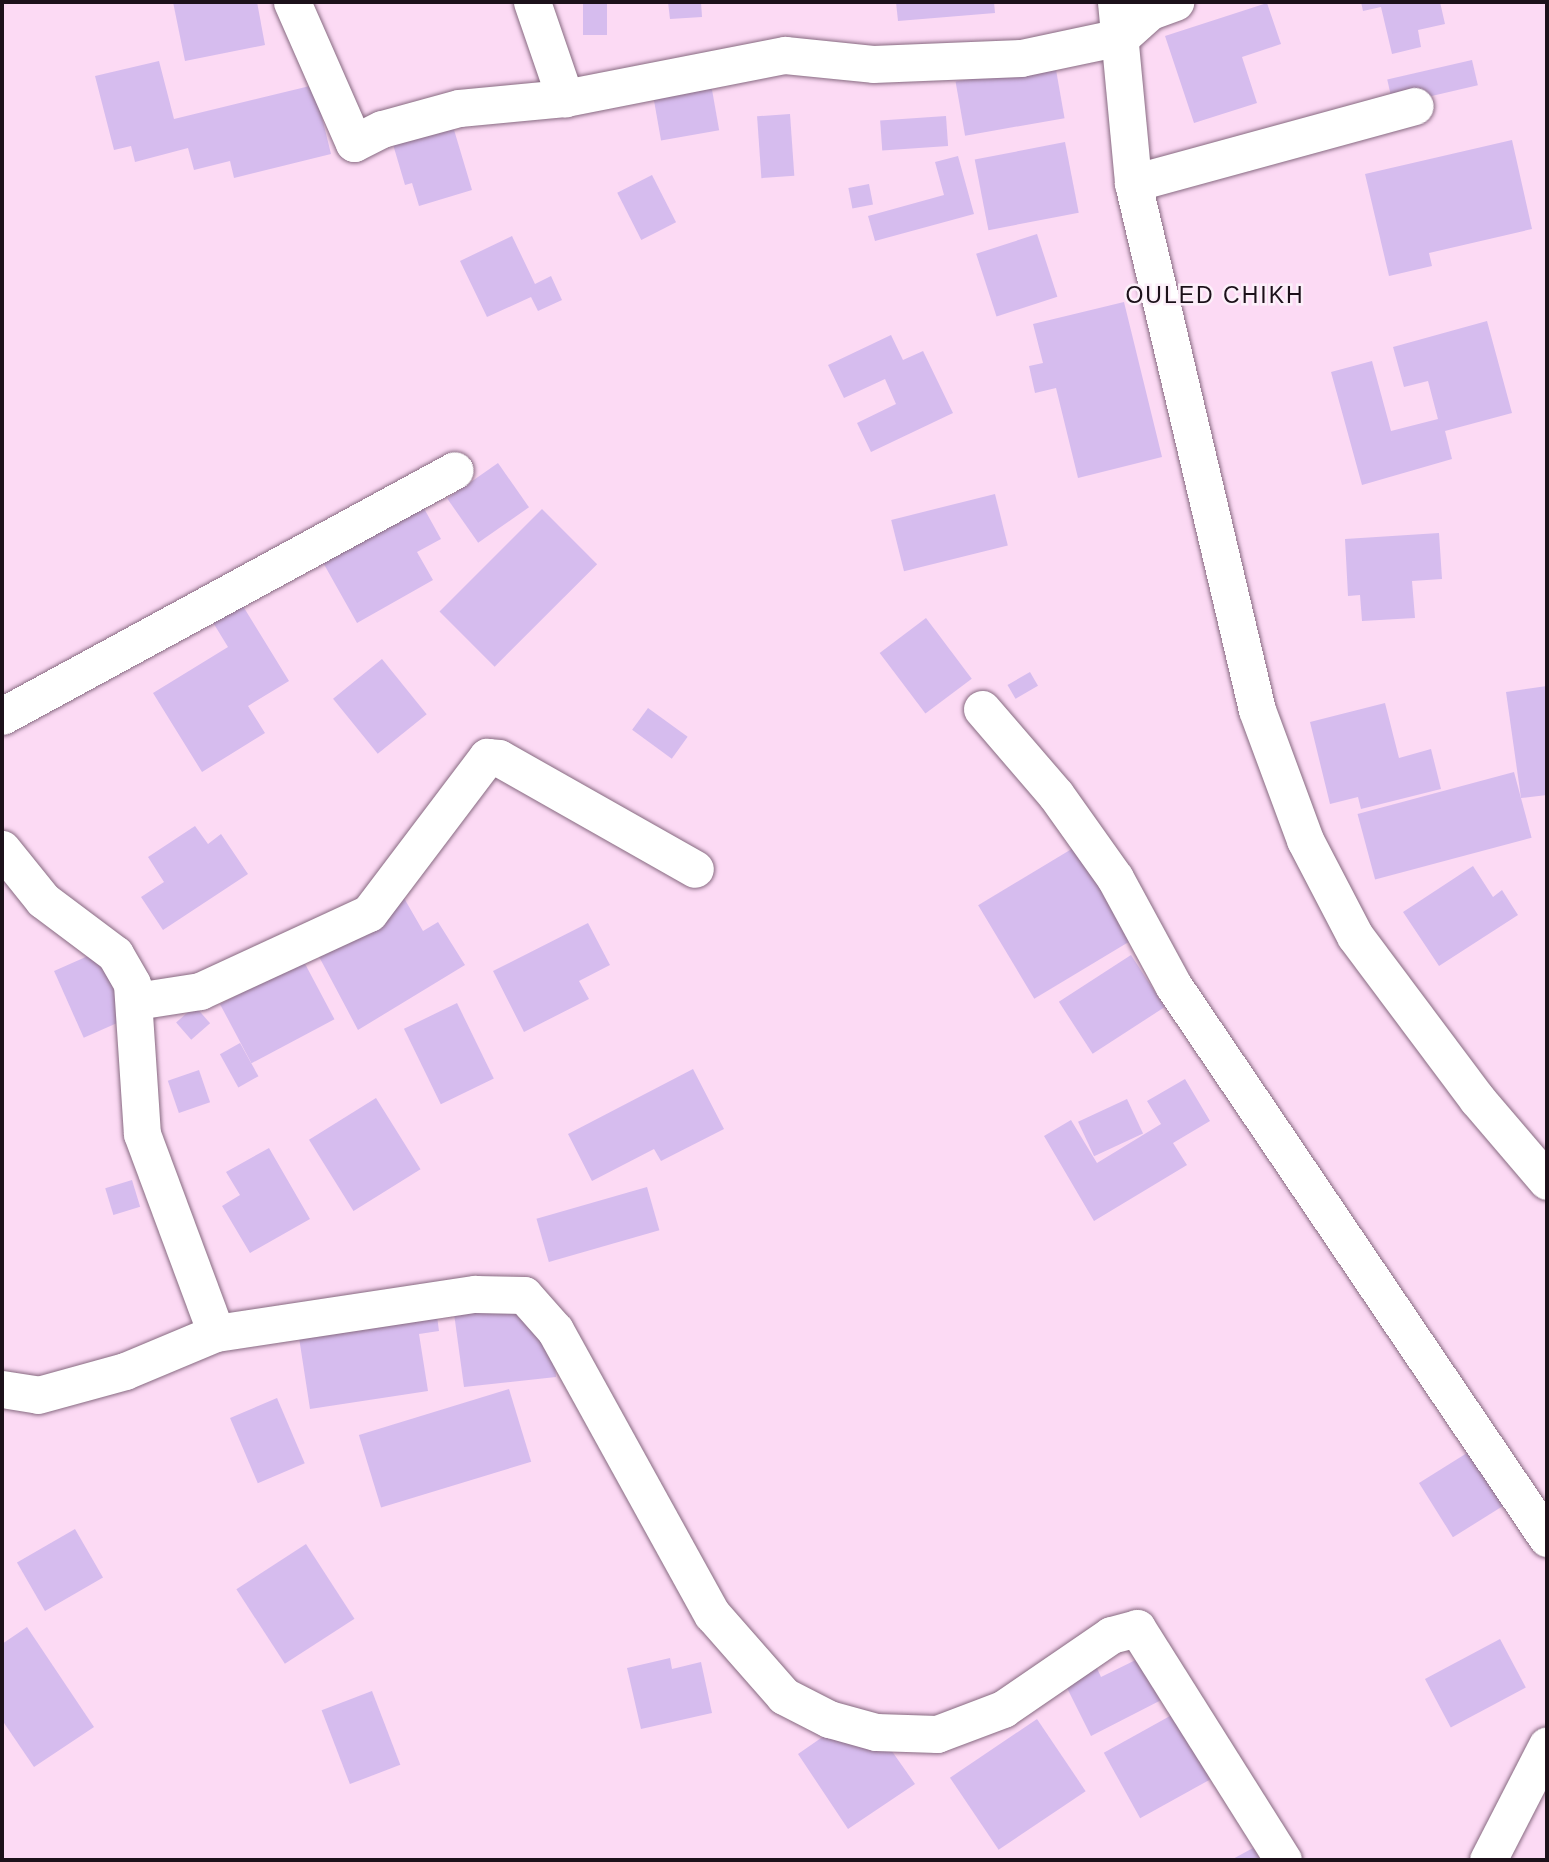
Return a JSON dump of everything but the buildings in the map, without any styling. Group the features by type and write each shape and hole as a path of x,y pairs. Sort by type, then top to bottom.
{"street":[{"path":"292,2 354,143 382,129 459,108 565,98 785,55 873,64 1021,58 1119,19 1175,2"},
{"path":"532,2 565,98"},
{"path":"1119,19 1133,183 1257,710 1305,841 1355,936 1477,1099 1547,1181"},
{"path":"1133,183 1415,106"},
{"path":"2,716 455,470"},
{"path":"982,709 1056,795 1115,878 1173,985 1547,1538"},
{"path":"136,1001 200,991 369,913 486,757 499,758 695,869"},
{"path":"2,849 43,900 115,954 136,1001 142,1134 216,1333"},
{"path":"2,1389 38,1395 125,1371 216,1333 475,1294 524,1294 555,1331 712,1614 784,1696 830,1719 876,1731 937,1734 1003,1709 1111,1636 1137,1628 1283,1860"},
{"path":"1488,1860 1547,1745"}],"district":[{"name":"OULED CHIKH","path":"1215,295"}]}
